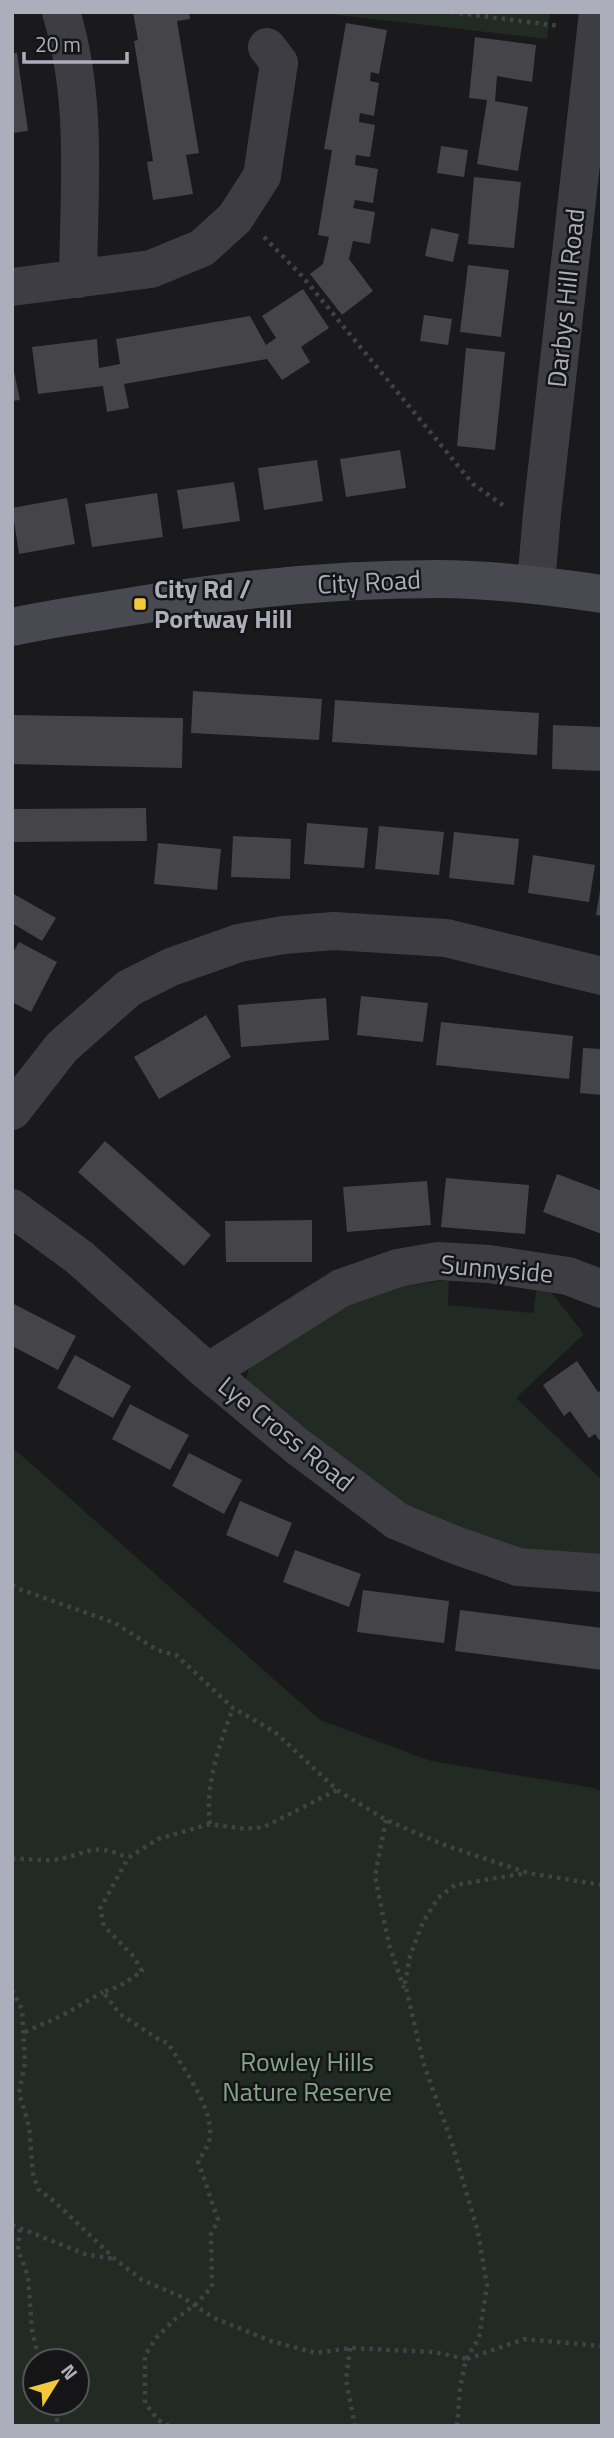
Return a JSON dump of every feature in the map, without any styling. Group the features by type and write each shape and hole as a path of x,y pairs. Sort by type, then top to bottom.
{"street":[{"path":"61,12 73,57 80,118 78,279"},
{"name":"Darbys Hill Road","path":"536,584 598,12"},
{"path":"12,287 151,269 202,248 234,218 262,176 279,64 267,47"},
{"name":"City Road","path":"12,627 175,599 263,588 439,579 536,584 602,594"},
{"path":"12,1111 62,1047 129,988 171,967 239,943 283,935 334,931 446,938 602,976"},
{"name":"Lye Cross Road","path":"12,1208 79,1257 208,1372 298,1446 397,1521 519,1567 602,1573"},
{"name":"Sunnyside","path":"208,1372 341,1288 398,1268 438,1261 489,1264 568,1276 602,1289"}],"path":[{"path":"451,12 560,26"},
{"path":"504,12 509,20"},
{"path":"261,234 302,276 473,484 511,511 542,513"},
{"path":"12,1585 115,1623 158,1650 176,1655 233,1708 275,1732 337,1790 386,1820 447,1846 528,1872 602,1885"},
{"path":"210,1824 208,1806 216,1754 233,1708"},
{"path":"25,2032 120,1986 142,1971 134,1957 104,1926 100,1909 128,1858 158,1839 210,1824 245,1829 264,1827 337,1790"},
{"path":"386,1820 375,1876 389,1945 474,2219 487,2286 478,2338 466,2360 460,2388 457,2426"},
{"path":"12,1858 49,1860 70,1857 90,1849 110,1849 128,1858"},
{"path":"408,2002 405,1983 410,1956 423,1922 439,1898 455,1885 528,1872"},
{"path":"12,1990 22,2009 25,2063 19,2093 29,2126 33,2174 38,2189 142,2280 182,2297 214,2318 271,2341 316,2353 350,2347 434,2352 466,2360 524,2339 602,2346"},
{"path":"103,1992 120,2014 168,2043 195,2084 206,2110 210,2133 209,2142 198,2161 218,2220 211,2235 212,2287 157,2337 145,2355 145,2403 159,2420 169,2426"},
{"path":"12,2225 85,2254 115,2259"},
{"path":"20,2229 18,2250 28,2276 36,2347"},
{"path":"350,2347 346,2380 355,2426"}],"green space":[{"path":"312,12 550,12 547,39"},
{"path":"449,1280 448,1305 533,1313 537,1286 547,1287 584,1334 516,1398 602,1480 602,1562 492,1545 413,1516 246,1380 250,1360 321,1315 379,1290"},
{"name":"Rowley Hills Nature Reserve","path":"12,1447 320,1720 431,1761 595,1788 602,1792 602,2426 12,2426"}],"building":[{"path":"133,12 189,12 190,19 177,21 199,153 186,155 193,194 153,200 147,162 153,161 134,41 138,40"},
{"path":"346,23 387,30 379,74 371,72 370,81 379,83 374,116 360,113 359,122 375,125 370,157 356,155 355,165 378,169 373,203 355,200 353,208 375,212 370,244 353,241 349,259 373,291 342,315 310,274 323,264 329,237 318,235 332,150 324,149"},
{"path":"475,37 536,45 532,82 497,76 495,101 528,107 518,171 477,164 487,100 469,98"},
{"path":"12,53 17,53 28,131 12,133"},
{"path":"441,146 468,150 464,177 437,173"},
{"path":"474,177 521,182 514,248 468,244"},
{"path":"431,228 459,234 453,262 425,256"},
{"path":"468,265 509,270 501,337 460,332"},
{"path":"303,289 329,328 301,347 310,362 282,380 267,359 124,384 129,408 107,412 103,386 38,394 32,347 97,339 99,368 120,364 116,339 250,316 266,345 276,338 262,316"},
{"path":"424,315 452,319 448,345 420,341"},
{"path":"466,348 505,352 495,450 457,446"},
{"path":"12,362 20,400 12,401"},
{"path":"400,450 406,488 346,497 340,459"},
{"path":"317,460 323,501 264,510 258,468"},
{"path":"234,482 240,521 183,529 177,490"},
{"path":"157,493 163,537 92,547 85,504"},
{"path":"67,498 75,544 19,554 12,508"},
{"path":"193,691 322,699 319,740 191,733"},
{"path":"335,700 539,713 537,755 332,742"},
{"path":"12,715 183,718 182,768 12,764"},
{"path":"553,725 602,727 602,771 552,769"},
{"path":"146,808 147,841 12,842 12,809"},
{"path":"307,823 368,828 364,868 304,864"},
{"path":"379,826 444,832 439,875 375,869"},
{"path":"454,832 519,839 514,885 449,878"},
{"path":"233,836 291,839 290,879 231,877"},
{"path":"158,843 221,849 217,890 154,884"},
{"path":"533,855 595,865 589,902 528,893"},
{"path":"602,891 602,916 596,915"},
{"path":"12,893 56,918 42,941 12,923"},
{"path":"19,942 57,962 31,1012 12,1002 12,954"},
{"path":"361,996 428,1003 423,1042 357,1035"},
{"path":"326,998 329,1040 241,1047 238,1005"},
{"path":"206,1015 231,1057 159,1099 134,1057"},
{"path":"441,1022 573,1036 569,1079 436,1065"},
{"path":"583,1048 602,1049 602,1095 580,1093"},
{"path":"105,1141 211,1235 184,1266 78,1172"},
{"path":"557,1174 602,1191 602,1234 543,1212"},
{"path":"446,1178 529,1185 525,1234 441,1227"},
{"path":"427,1181 431,1225 347,1232 343,1187"},
{"path":"312,1220 312,1262 226,1262 225,1221"},
{"path":"12,1303 76,1336 58,1370 12,1346"},
{"path":"75,1355 131,1386 113,1418 57,1388"},
{"path":"577,1361 598,1392 602,1390 602,1444 595,1434 589,1438 570,1411 564,1416 543,1385"},
{"path":"130,1404 189,1435 170,1470 112,1439"},
{"path":"189,1453 242,1480 224,1514 172,1486"},
{"path":"240,1501 292,1523 278,1557 226,1535"},
{"path":"295,1550 361,1574 349,1607 283,1582"},
{"path":"363,1590 449,1601 444,1643 357,1632"},
{"path":"460,1610 602,1628 602,1670 455,1651"}],"place":[{"name":"City Rd / Portway Hill","path":"140,604"}]}
